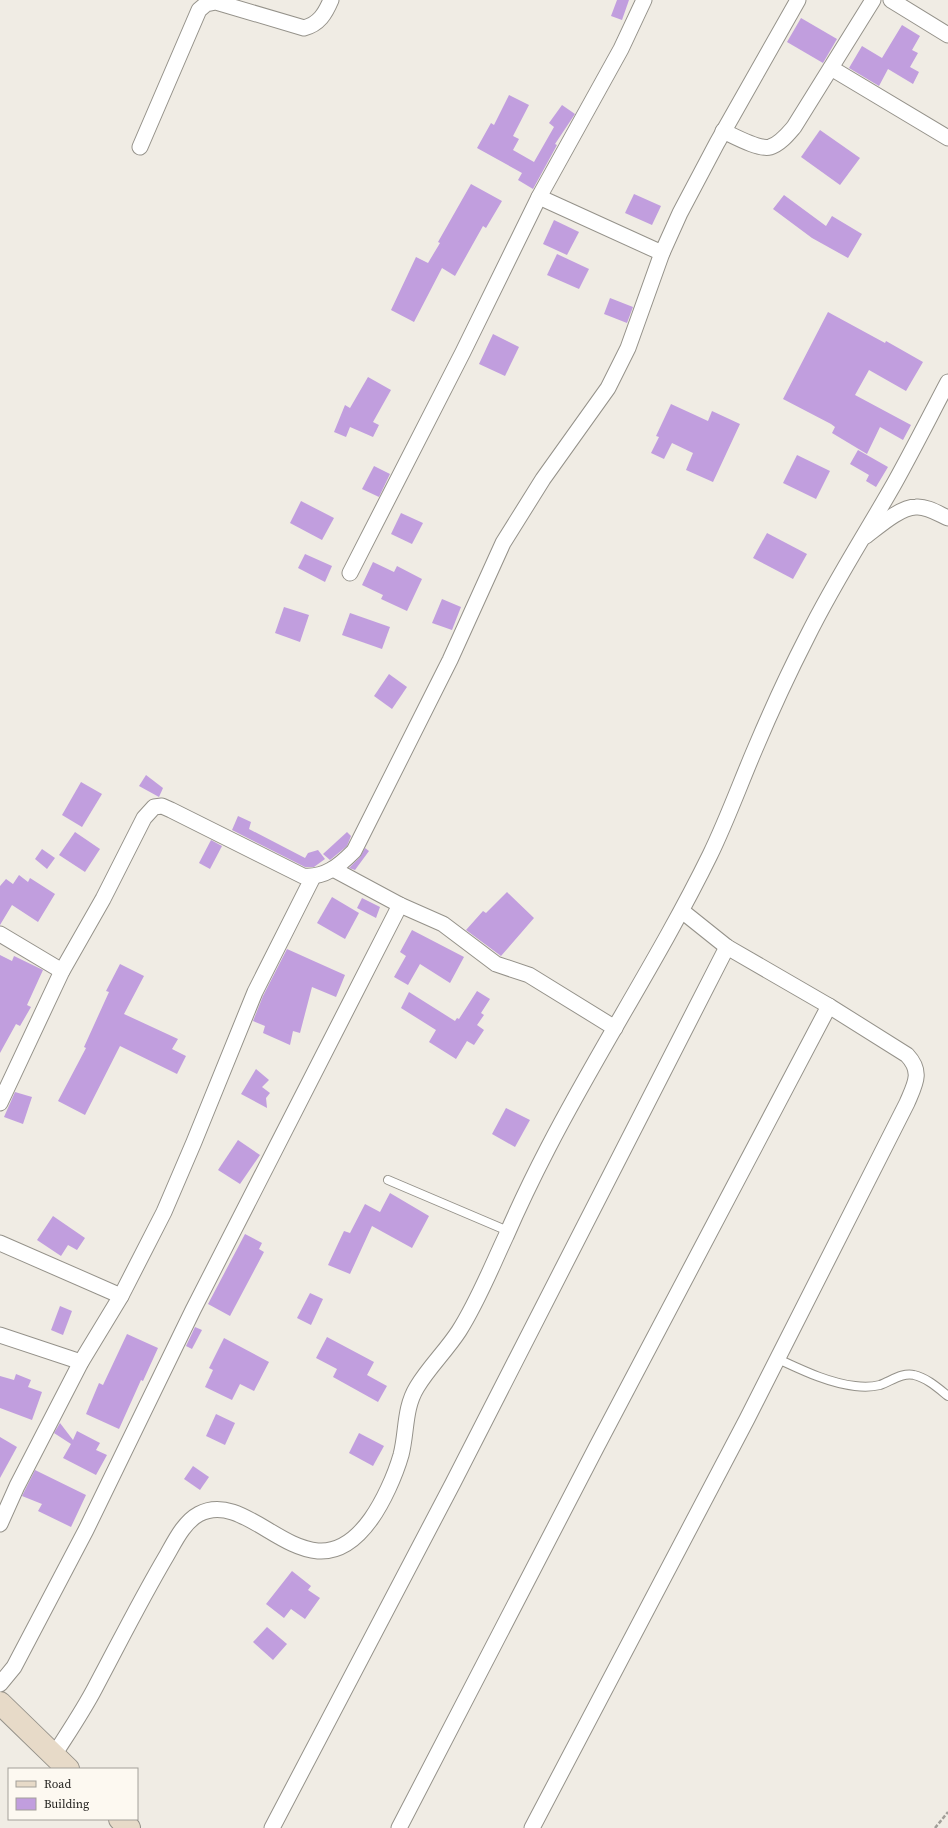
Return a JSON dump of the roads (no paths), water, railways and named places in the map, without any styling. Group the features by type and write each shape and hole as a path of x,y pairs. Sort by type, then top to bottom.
{"main road":[{"path":"0,1703 61,1762"},
{"path":"121,1820 129,1828"}],"street":[{"path":"140,147 199,10 206,4 216,2 304,28 319,21 331,0"},
{"path":"350,573 463,352 539,197 621,49 644,0"},
{"path":"0,1103 62,971 103,899 144,818 154,807 162,806 171,810 303,876 313,877 333,869 354,851 450,660 503,543 543,479 608,388 628,348 662,254 680,213 723,131 798,0"},
{"path":"723,131 762,147 770,146 778,142 794,127 873,0"},
{"path":"891,0 948,35"},
{"path":"831,68 948,138"},
{"path":"539,197 662,254"},
{"path":"61,1762 93,1692 154,1576 186,1524 194,1517 206,1511 225,1511 250,1519 272,1534 288,1542 315,1550 329,1551 342,1547 356,1537 381,1502 400,1457 408,1408 413,1393 423,1377 459,1331 478,1298 508,1231 548,1149 682,911 714,847 780,692 810,632 894,483 948,382"},
{"path":"862,539 904,511 916,506 928,509 948,518"},
{"path":"333,869 400,906 443,924 496,964 529,975 615,1028"},
{"path":"0,1524 17,1486 81,1362 121,1296 167,1205 255,992 313,877"},
{"path":"0,1684 14,1667 86,1530 193,1310 400,906"},
{"path":"532,1828 778,1359 907,1103 917,1075 915,1066 907,1055 829,1006 727,947 682,911"},
{"path":"0,934 62,971"},
{"path":"272,1828 453,1483 727,947"},
{"path":"399,1828 596,1448 829,1006"},
{"path":"0,1243 121,1296"},
{"path":"0,1335 81,1362"}],"lane":[{"path":"388,1180 508,1231"},
{"path":"778,1359 835,1382 856,1386 872,1386 906,1374 914,1375 924,1379 948,1396"}]}
